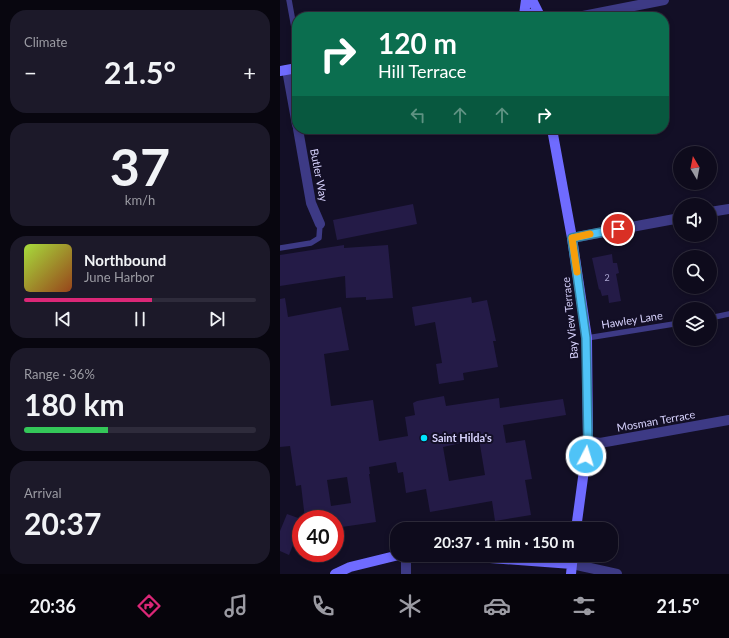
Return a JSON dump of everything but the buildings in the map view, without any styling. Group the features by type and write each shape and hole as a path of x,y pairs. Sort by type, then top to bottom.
{"street":[{"path":"524,12 526,0"},
{"path":"532,0 538,12"},
{"path":"603,12 664,0"},
{"path":"288,70 292,94"},
{"name":"Butler Way","path":"299,134 311,203 320,224"},
{"name":"Bay View Terrace","path":"553,134 572,238 586,338 588,441 577,522"},
{"path":"717,211 729,209"},
{"path":"572,238 673,219"},
{"name":"Mosman Terrace","path":"588,441 600,443 729,420"},
{"path":"335,574 350,568 390,557"},
{"path":"406,562 406,574"},
{"path":"545,562 572,564 618,574"}],"lane":[{"path":"289,0 292,16"},
{"path":"280,248 311,243 319,238 320,224"},
{"path":"717,317 729,314"},
{"name":"Hawley Lane","path":"586,338 673,323"}],"slow traffic":[{"path":"577,272 572,238 590,234"}],"place":[{"name":"Saint Hilda's","path":"424,438"}],"route":[{"path":"586,456 588,441 586,338 572,238 618,229"}]}
